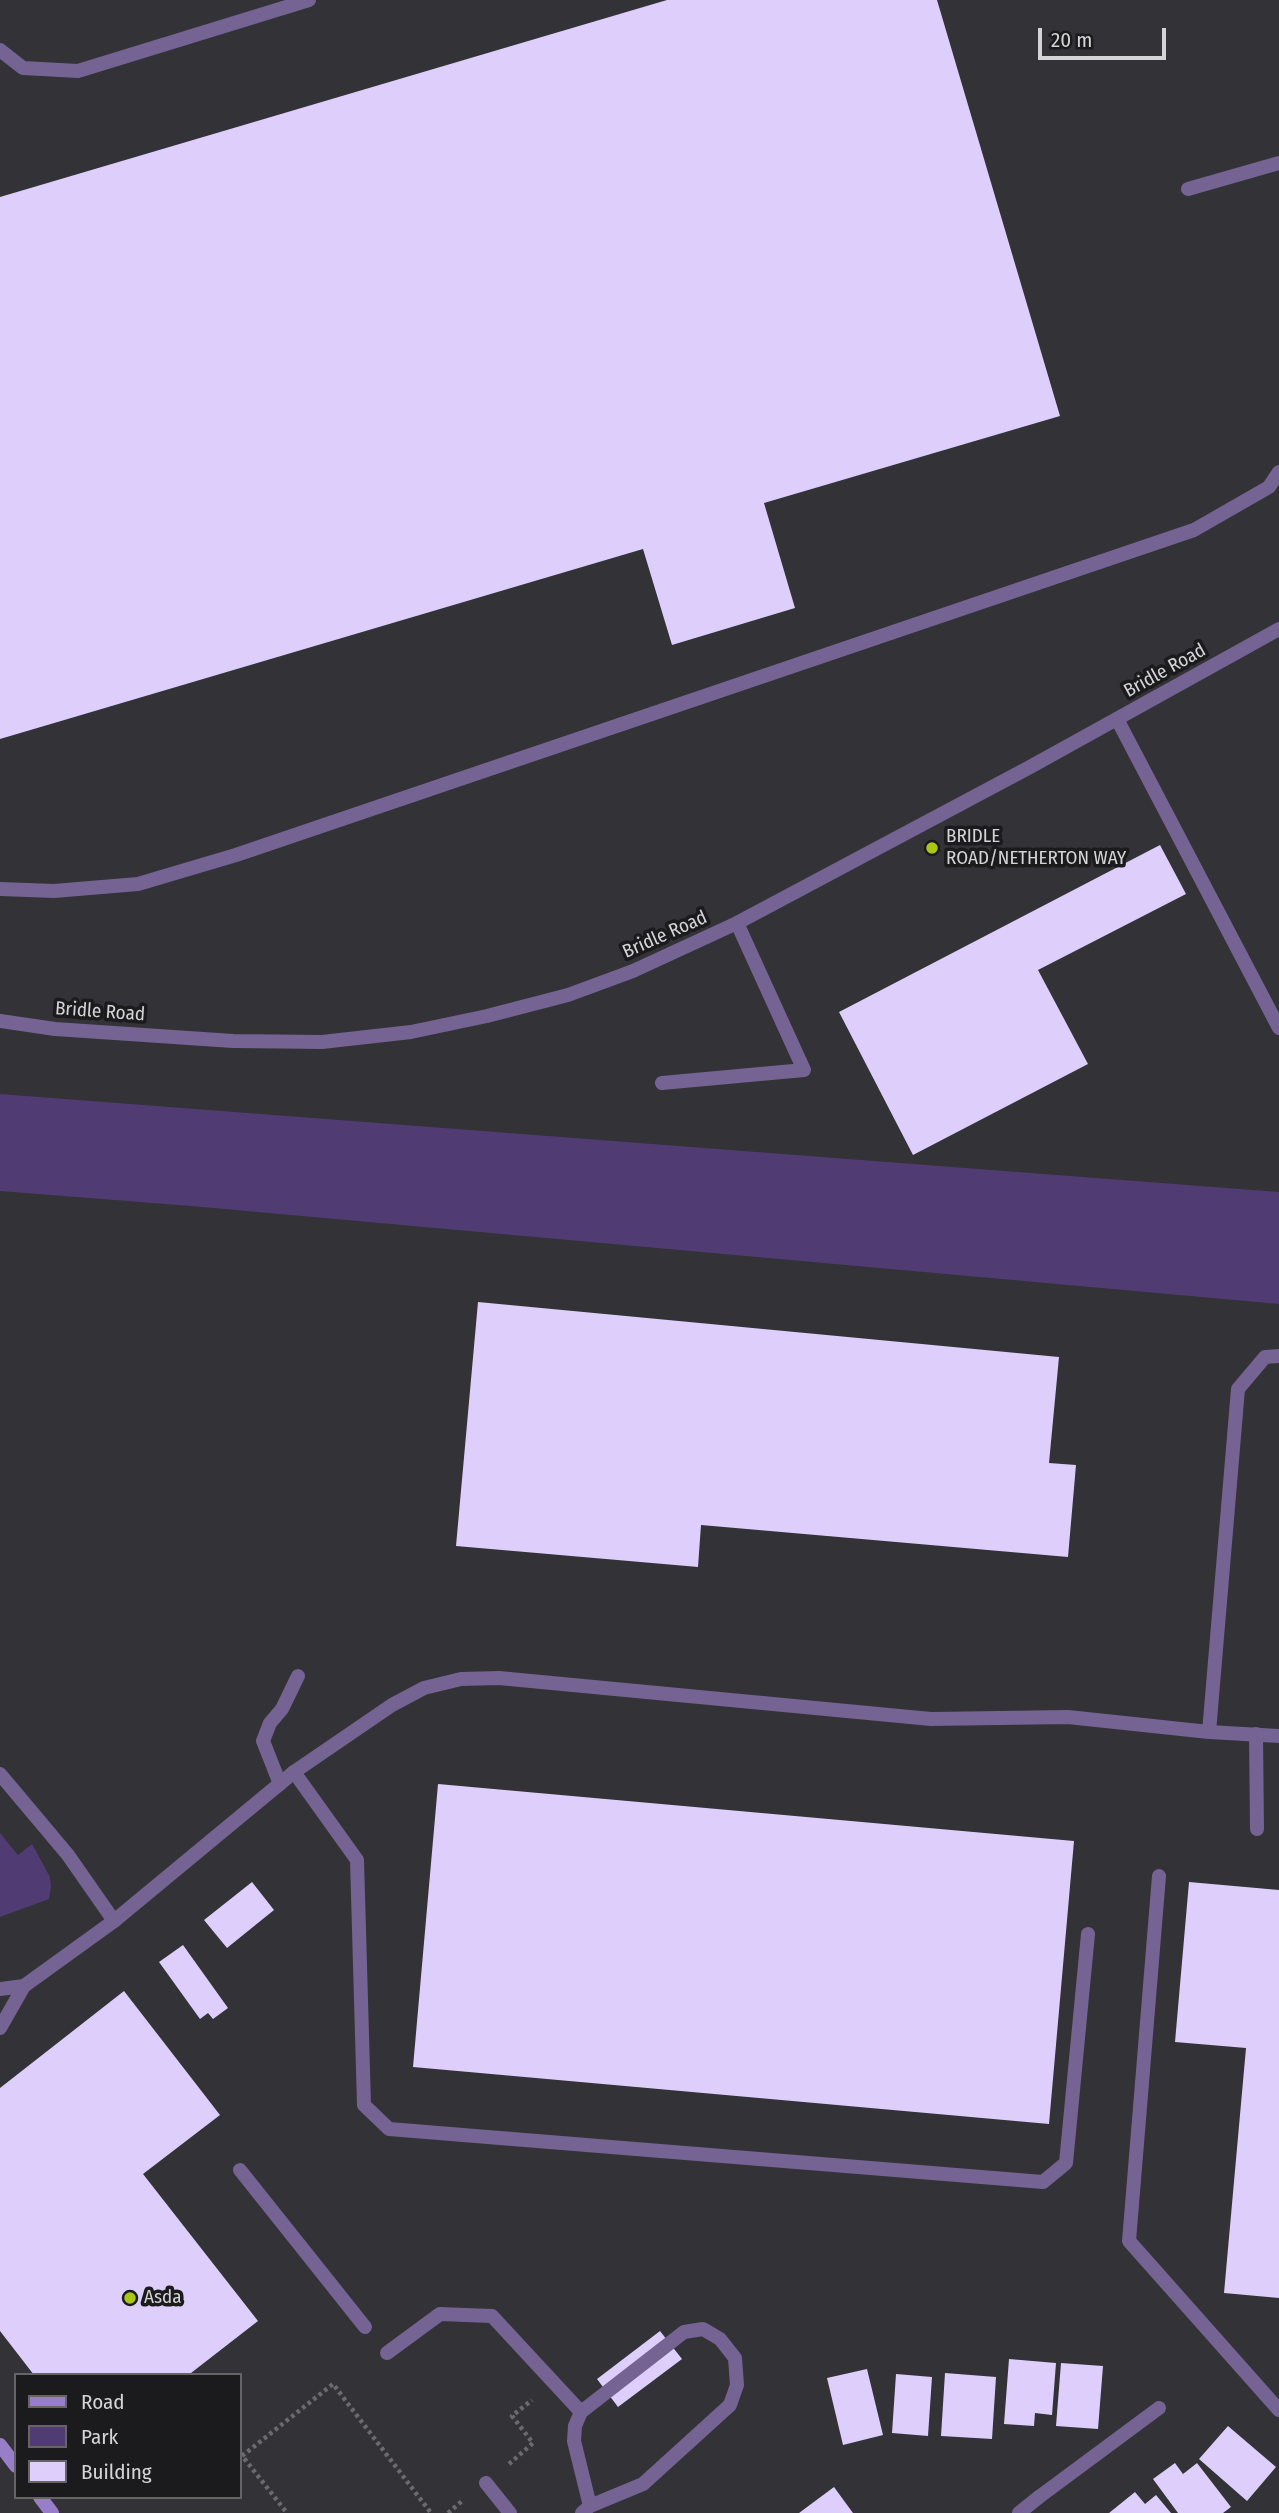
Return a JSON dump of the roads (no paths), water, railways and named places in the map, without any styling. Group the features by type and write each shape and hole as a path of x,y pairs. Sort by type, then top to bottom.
{"street":[{"path":"0,50 23,68 78,71 309,0"},
{"path":"1188,189 1279,163"},
{"path":"0,889 54,891 138,884 236,855 1194,530 1269,487 1279,472"},
{"name":"Bridle Road","path":"0,1021 55,1029 233,1041 322,1042 411,1032 568,995 633,971 737,923 1279,629"},
{"path":"1117,719 1279,1028"},
{"path":"662,1083 804,1070 737,923"},
{"path":"1209,1732 1238,1388 1265,1357 1279,1356"},
{"path":"280,1784 263,1741 265,1731 282,1709 298,1676"},
{"path":"0,2028 24,1986 114,1921 294,1772 392,1705 424,1688 461,1679 499,1678 931,1719 1068,1717 1209,1732 1279,1736"},
{"path":"1256,1734 1257,1829"},
{"path":"294,1772 357,1860 364,2105 389,2129 1043,2182 1066,2163 1088,1934"},
{"path":"0,1774 68,1855 114,1921"},
{"path":"1159,1876 1129,2241 1279,2410"},
{"path":"0,1989 24,1986"},
{"path":"240,2170 365,2327"},
{"path":"387,2353 440,2314 492,2316 581,2412"},
{"path":"703,2329 720,2339 735,2358 737,2385 730,2405 643,2484 586,2510 574,2441 575,2426 581,2412 684,2332 703,2329"},
{"path":"1019,2513 1158,2409"},
{"path":"0,2445 14,2463"},
{"path":"486,2483 510,2513"}],"place":[{"name":"BRIDLE ROAD/NETHERTON WAY","path":"932,848"},
{"name":"Asda","path":"130,2298"}]}
